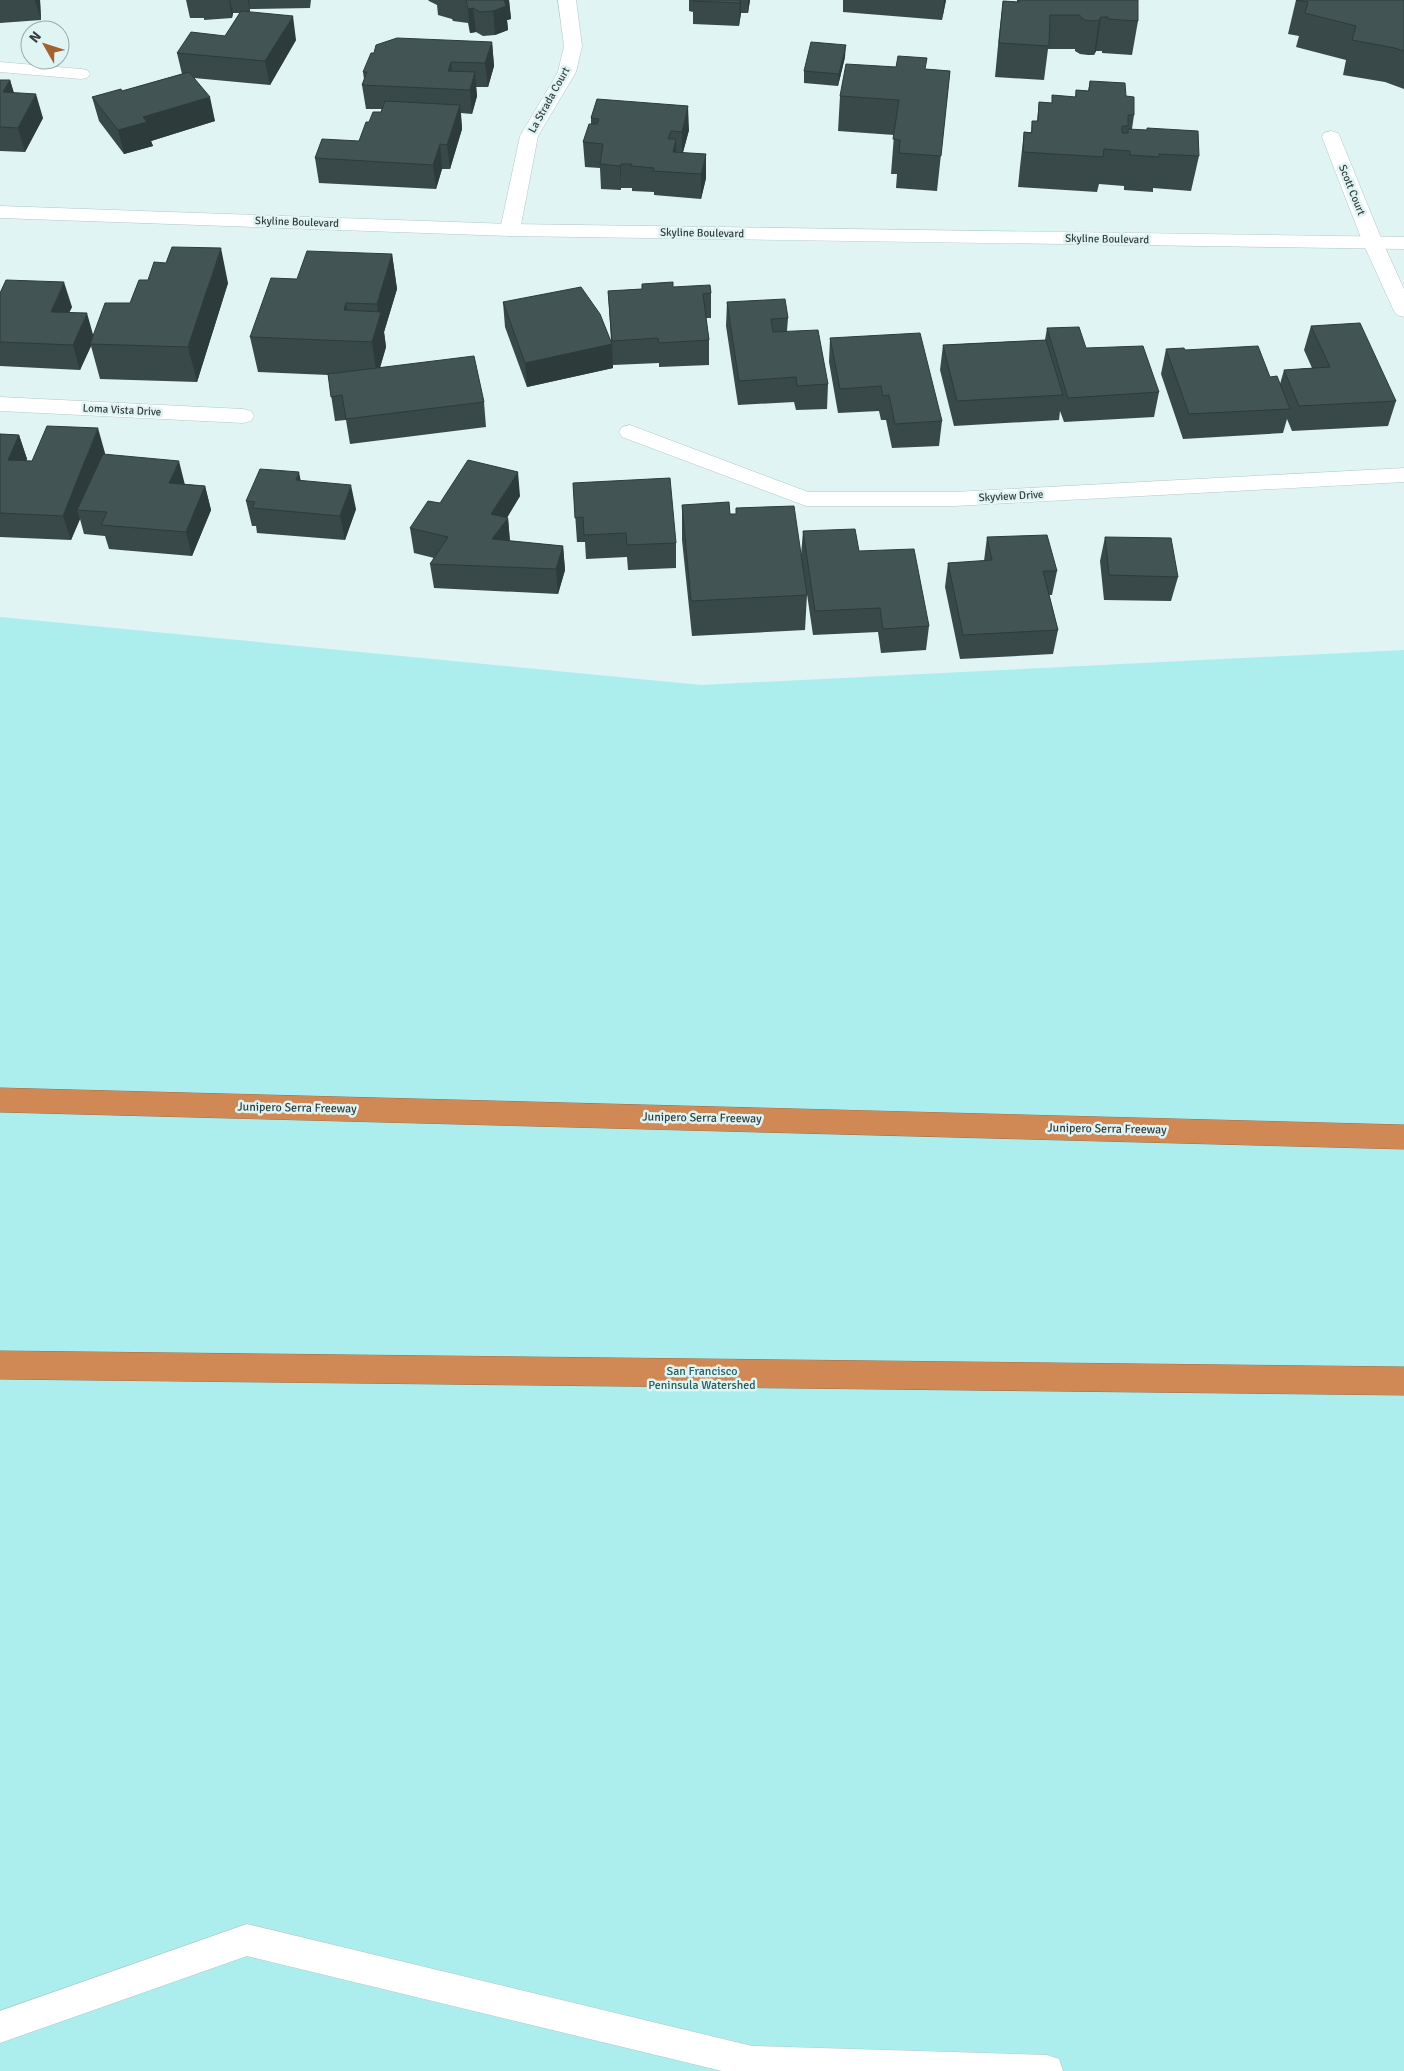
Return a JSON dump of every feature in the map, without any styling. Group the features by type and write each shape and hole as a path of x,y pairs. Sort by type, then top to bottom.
{"highway":[{"name":"Junipero Serra Freeway","path":"0,1100 1404,1136"},
{"path":"0,1365 1404,1381"}],"street":[{"name":"La Strada Court","path":"510,230 529,136 567,72 573,46 567,0"},
{"path":"0,67 80,74"},
{"name":"Scott Court","path":"1331,137 1373,243 1404,311"},
{"name":"Skyline Boulevard","path":"0,212 510,230 1404,243"},
{"name":"Loma Vista Drive","path":"0,404 243,416"},
{"name":"Skyview Drive","path":"630,432 806,499 954,498 1404,475"}],"lane":[{"path":"0,2026 247,1940 752,2062 1047,2071"}],"green space":[{"name":"San Francisco Peninsula Watershed","path":"0,617 701,685 1404,650 1404,2071 0,2071"}],"building":[{"path":"466,0 504,0 506,6 493,11 480,12 473,8 468,9"},
{"path":"740,0 740,3 693,1"},
{"path":"1019,0 1138,0 1138,21 1101,17 1099,20 1093,21 1085,20 1080,15 1050,15 1049,46 999,43 1003,1 1019,2"},
{"path":"1296,0 1404,0 1404,51 1352,40 1356,26 1305,13 1308,2"},
{"path":"241,11 293,16 265,61 177,53 191,32 225,36"},
{"path":"397,38 492,42 485,63 451,62 448,71 475,72 470,90 362,85 367,72 363,72 371,53 374,53 376,45"},
{"path":"811,42 846,45 839,74 804,71"},
{"path":"898,56 927,58 925,69 950,71 941,156 899,153 900,140 893,139 899,100 840,96 846,64 896,67"},
{"path":"189,72 210,97 143,117 147,122 118,130 92,97 121,89 122,91"},
{"path":"0,80 10,80 3,92 36,94 18,128 0,127"},
{"path":"1090,81 1125,83 1126,96 1134,97 1134,115 1128,115 1128,126 1122,126 1122,133 1128,133 1128,129 1147,130 1147,128 1198,131 1199,156 1159,154 1159,157 1130,155 1130,151 1104,149 1103,157 1023,152 1024,132 1032,133 1032,121 1038,121 1039,102 1052,103 1052,95 1076,97 1076,90 1089,91"},
{"path":"597,99 688,106 682,132 671,131 668,139 676,139 673,152 706,154 701,174 653,171 654,168 631,166 632,164 621,164 620,166 600,164 603,144 583,142 589,124 597,124 599,119 591,118"},
{"path":"385,101 460,105 447,145 440,144 433,165 315,158 322,139 359,141 366,122 369,122 373,112 381,112"},
{"path":"172,247 221,248 188,347 90,344 105,303 130,303 139,280 148,280 154,262 166,263"},
{"path":"307,251 392,254 377,304 346,303 344,310 381,312 372,342 250,337 271,278 297,279"},
{"path":"6,280 64,282 51,312 87,313 73,345 0,342 0,293"},
{"path":"673,282 673,287 710,285 711,293 703,294 709,340 659,343 658,338 612,341 608,291 642,289 642,284"},
{"path":"581,287 600,314 612,344 525,363 503,302"},
{"path":"785,299 788,318 771,319 773,332 818,330 828,384 797,386 796,377 739,381 727,302"},
{"path":"1360,323 1396,401 1299,406 1284,370 1330,367 1311,326"},
{"path":"1079,327 1086,348 1143,346 1159,392 1068,398 1047,328"},
{"path":"920,333 942,421 895,424 889,395 883,396 881,386 840,389 830,338"},
{"path":"1046,340 1063,395 957,401 943,345"},
{"path":"1258,346 1270,377 1277,376 1290,409 1189,414 1166,349 1184,348 1185,350"},
{"path":"474,356 484,402 346,419 342,395 331,397 328,374"},
{"path":"47,426 98,428 63,516 0,513 0,434 19,435 8,460 32,461"},
{"path":"103,454 179,461 169,483 205,486 186,532 101,525 107,512 77,510"},
{"path":"468,460 518,472 491,514 508,518 492,539 563,546 556,569 430,564 448,537 410,528 428,501 440,503"},
{"path":"260,469 299,472 296,480 351,485 340,516 252,508 255,502 246,501"},
{"path":"670,478 676,543 627,545 626,533 584,535 583,517 575,518 573,483"},
{"path":"729,502 730,514 736,514 736,508 794,506 807,595 691,601 682,505"},
{"path":"855,529 859,551 914,549 929,626 883,629 880,608 815,611 803,531"},
{"path":"1047,535 1057,571 1043,571 1058,630 963,635 948,563 992,560 987,537"},
{"path":"1105,537 1171,538 1178,577 1109,575"}]}
